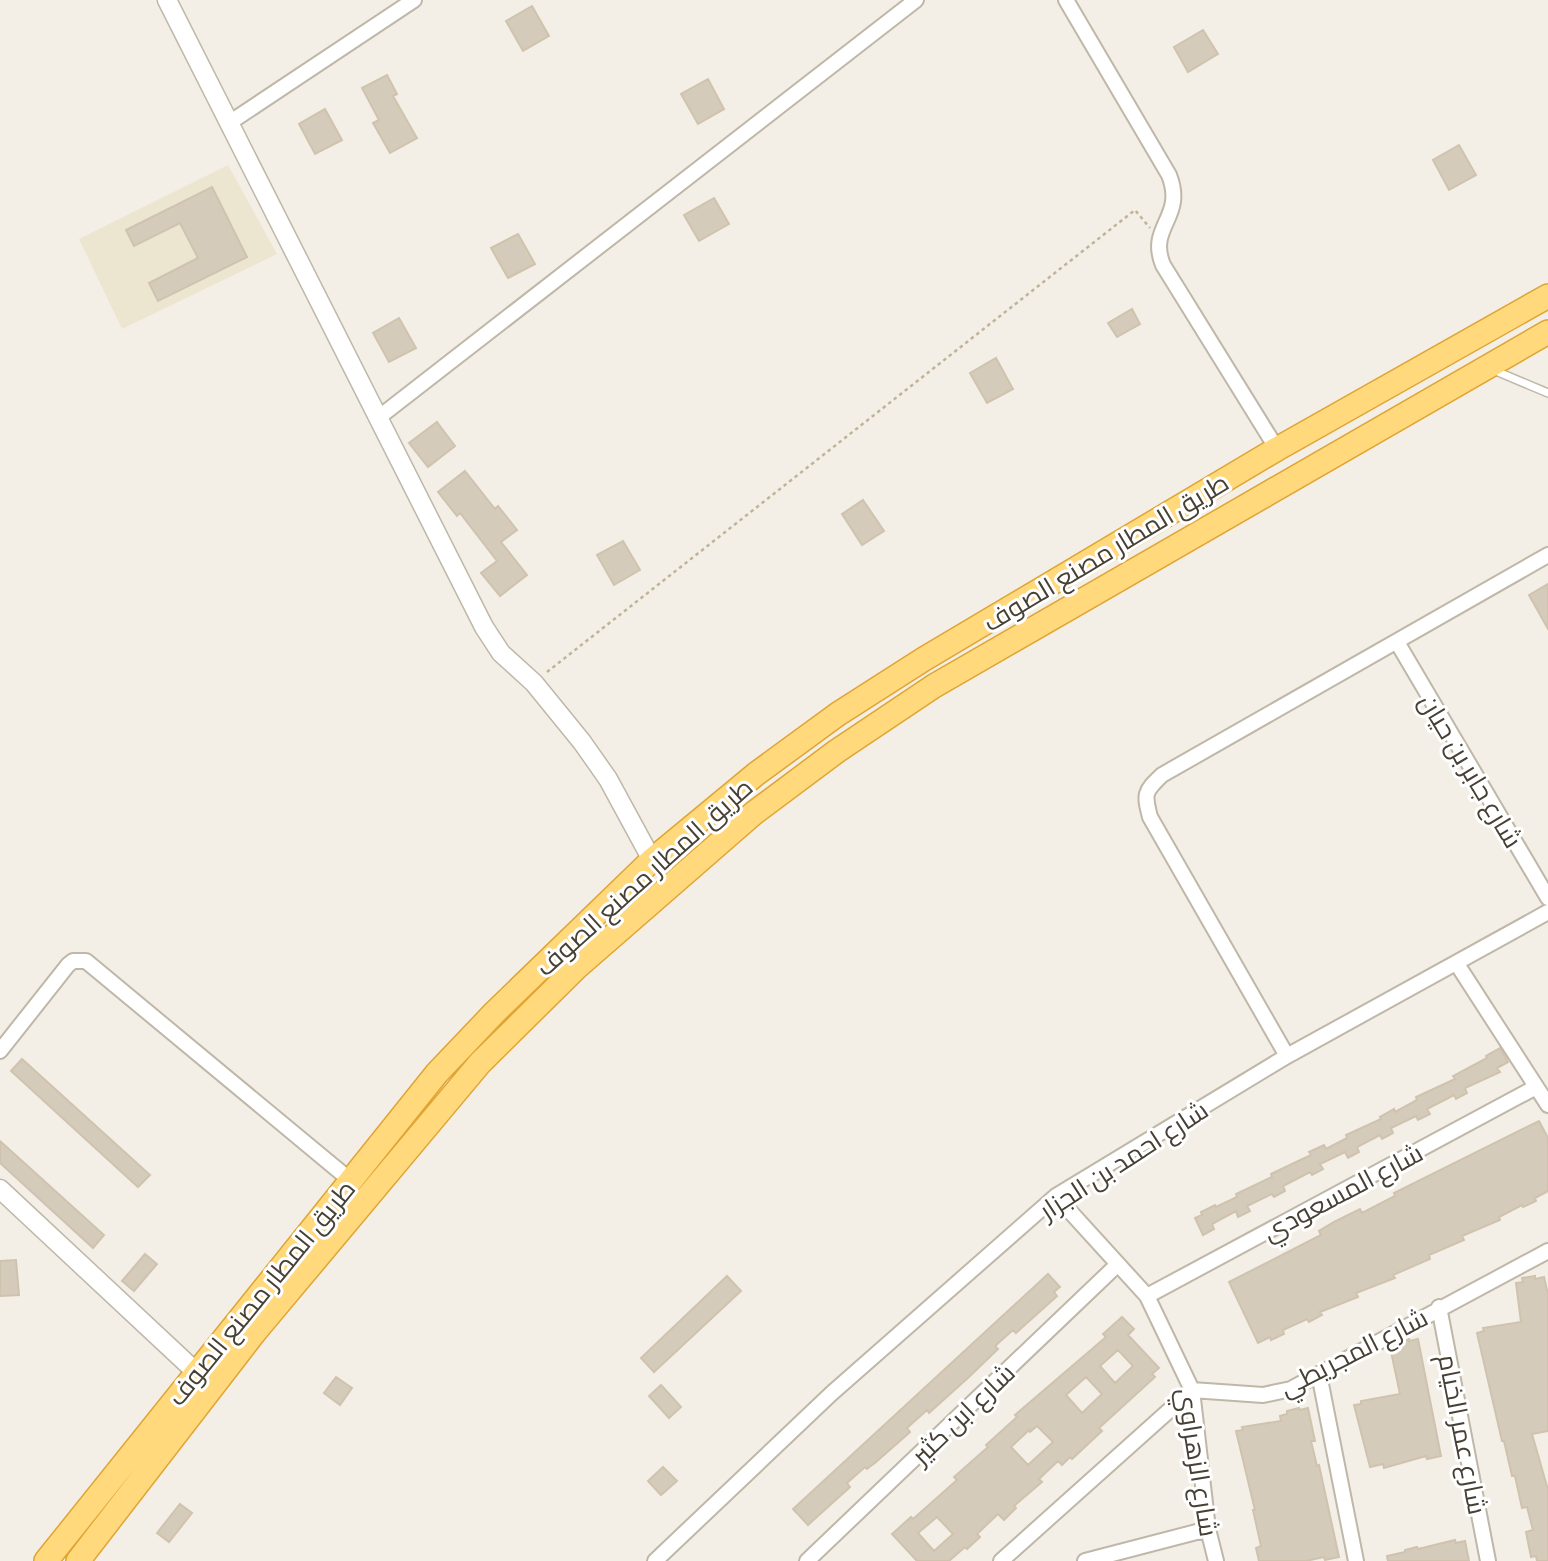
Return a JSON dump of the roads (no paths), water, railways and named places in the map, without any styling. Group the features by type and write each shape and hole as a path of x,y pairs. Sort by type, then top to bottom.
{"highway":[{"name":"طريق المطار مصنع الصوف","path":"78,1561 350,1180 465,1042 652,860 756,774 880,685 1277,449 1544,307"},
{"name":"طريق المطار مصنع الصوف","path":"46,1561 196,1372 246,1326 480,1063 576,968 754,813 837,751 934,686 1548,332"}],"street":[{"path":"167,0 484,627 501,653 534,683 583,742 608,779 652,860"},
{"path":"229,123 414,0"},
{"path":"378,418 916,0"},
{"path":"1066,0 1169,175 1174,189 1174,207 1158,238 1158,254 1163,265 1277,449"},
{"path":"1287,1056 1150,817 1146,793 1162,775 1548,555"},
{"name":"شارع جابر بن حيان","path":"1397,642 1548,898"},
{"name":"شارع احمد بن الجزار","path":"654,1561 832,1393 1056,1196 1287,1056 1548,912"},
{"path":"0,1051 68,965 74,961 86,961 350,1180"},
{"path":"1457,964 1548,1105"},
{"name":"شارع المسعودي","path":"1147,1296 1536,1087"},
{"path":"0,1189 196,1372"},
{"name":"شارع الزهراوي","path":"1056,1196 1147,1296 1192,1390 1208,1529 1216,1561"},
{"name":"شارع المجريطي","path":"1192,1390 1263,1395 1291,1389 1439,1307 1548,1251"},
{"name":"شارع ابن كثير","path":"807,1561 1117,1265"},
{"name":"شارع عمر الخيام","path":"1439,1307 1488,1561"},
{"path":"1318,1374 1356,1561"},
{"path":"1001,1561 1192,1390"},
{"path":"1084,1561 1208,1529"}],"lane":[{"path":"1488,367 1548,393"}]}
